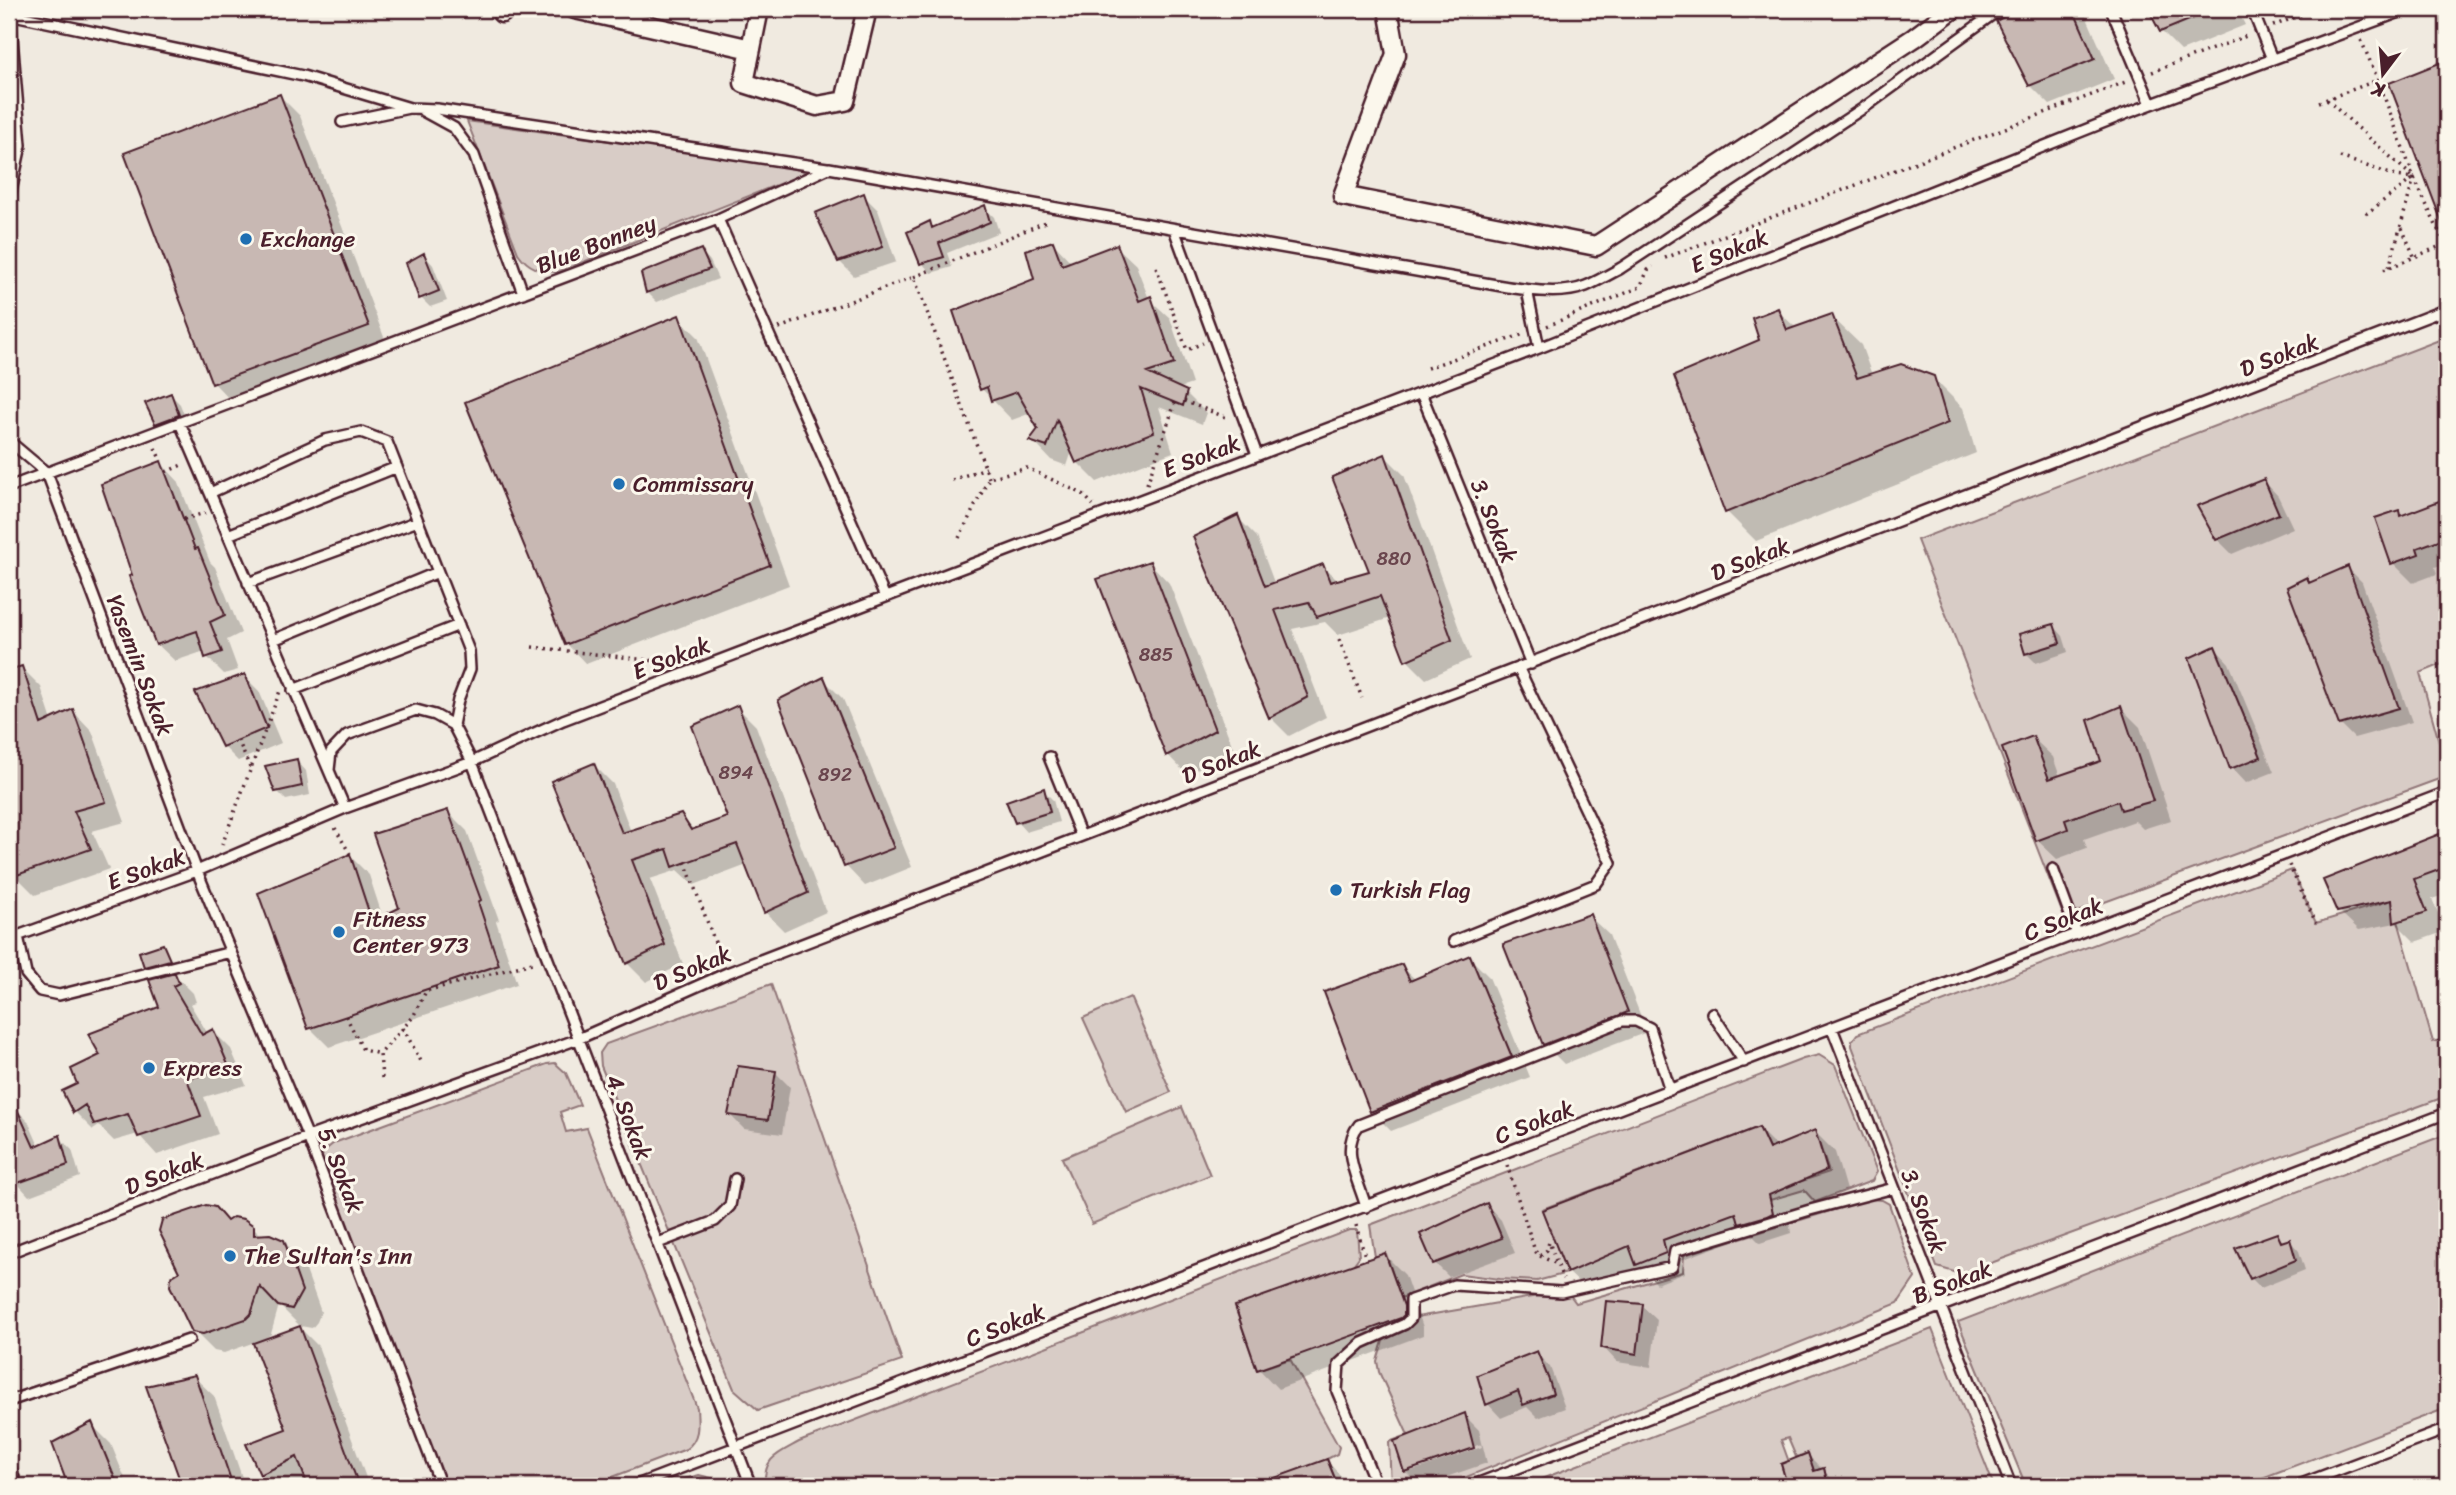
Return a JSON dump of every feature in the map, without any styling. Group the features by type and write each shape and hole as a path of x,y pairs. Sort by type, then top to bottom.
{"street":[{"path":"575,9 751,49"},
{"path":"759,9 744,83 817,106 845,101 867,9"},
{"path":"1388,9 1396,54 1343,196 1596,246 1914,38 1953,9"}],"lane":[{"path":"342,122 410,108 437,109 829,168 1527,290 1561,291 1585,287 1621,268 1865,107 2000,9"},
{"path":"2110,9 2151,104"},
{"path":"2252,9 2272,60"},
{"name":"E Sokak","path":"13,938 197,871 345,808 472,762 563,720 1539,348 2151,104 2408,9"},
{"path":"9,201 21,145 10,14 303,76 429,113 453,128 474,155 523,293"},
{"name":"Blue Bonney","path":"9,487 718,219 829,168"},
{"path":"718,219 885,597"},
{"path":"1174,229 1257,455"},
{"path":"1527,290 1539,348"},
{"name":"D Sokak","path":"9,1253 308,1137 578,1039 727,973 2447,309"},
{"name":"3. Sokak","path":"1421,393 1531,664"},
{"path":"180,423 345,808"},
{"path":"210,493 325,440 361,432 387,442 469,651 470,670 458,700 453,726 435,715 415,710 346,735 331,752 329,772"},
{"path":"9,441 47,473"},
{"path":"228,535 397,467"},
{"name":"Yasemin Sokak","path":"47,473 197,871"},
{"path":"248,583 418,521"},
{"path":"273,640 438,572"},
{"path":"293,690 458,625"},
{"path":"1454,941 1596,884 1611,863 1519,668"},
{"name":"4. Sokak","path":"453,726 472,762 751,1486"},
{"path":"1049,757 1081,836"},
{"name":"C Sokak","path":"634,1486 2447,792"},
{"path":"2053,869 2077,934"},
{"name":"5. Sokak","path":"197,871 308,1137 441,1486"},
{"path":"13,938 26,974 40,991 59,995 231,952"},
{"path":"1712,1013 1744,1062"},
{"path":"1366,1207 1349,1151 1352,1133 1359,1125 1622,1021 1636,1020 1650,1028 1670,1090"},
{"name":"3. Sokak","path":"1832,1028 2011,1486"},
{"name":"B Sokak","path":"1471,1486 2447,1113"},
{"path":"658,1243 715,1221 730,1206 735,1179"},
{"path":"1377,1486 1337,1391 1339,1364 1362,1343 1405,1324 1411,1318 1411,1300 1454,1285 1567,1291 1672,1266 1675,1251 1894,1188"},
{"path":"9,1401 189,1340"},
{"path":"2296,1486 2447,1429"},
{"path":"9,1464 17,1486"}],"path":[{"path":"1427,368 1570,318 1640,287 1648,270 1661,260 2316,9"},
{"path":"2356,28 2378,79 2414,178 2447,246 2386,269 2414,178"},
{"path":"2319,103 2378,79"},
{"path":"2327,100 2414,178"},
{"path":"2340,157 2396,176 2414,178"},
{"path":"2363,216 2414,178"},
{"path":"768,332 914,277 1073,211"},
{"path":"2401,226 2415,257"},
{"path":"1156,267 1187,350 1214,337"},
{"path":"914,277 989,478 959,538"},
{"path":"1184,401 1246,425"},
{"path":"1142,499 1175,403"},
{"path":"166,472 195,459"},
{"path":"952,480 986,468"},
{"path":"989,478 1027,468 1083,494 1101,514"},
{"path":"184,519 217,509"},
{"path":"1339,639 1362,698"},
{"path":"532,647 670,661 693,670"},
{"path":"215,863 286,673"},
{"path":"238,740 251,770"},
{"path":"328,815 350,853"},
{"path":"2290,852 2286,858 2316,923"},
{"path":"685,862 727,973"},
{"path":"382,1078 380,1055 413,1017 426,991 548,958"},
{"path":"346,1016 363,1050 380,1055"},
{"path":"403,1028 422,1063"},
{"path":"1504,1154 1535,1251 1558,1264"},
{"path":"1352,1212 1366,1260"},
{"path":"1540,1256 1547,1250 1549,1242 1567,1291"}],"shaded area":[{"path":"467,121 814,170 558,272 546,271 531,266 518,253"},
{"path":"2447,337 2447,662 2420,673 2441,749 2447,747 2447,776 2064,917 1917,540"},
{"path":"2292,870 2316,923 2392,900 2433,1042 2447,1038 2447,1096 1961,1274 1937,1267 1852,1046 1857,1034"},
{"path":"771,984 902,1361 758,1410 734,1389 601,1066 600,1053 606,1044"},
{"path":"1130,997 1171,1092 1126,1112 1083,1018"},
{"path":"1819,1055 1835,1065 1877,1172 1872,1181 1815,1202 1804,1190 1770,1200 1767,1186 1793,1184 1829,1172 1815,1131 1769,1149 1759,1127 1542,1209 1567,1273 1537,1281 1461,1274 1401,1298 1386,1254 1375,1257 1370,1225"},
{"path":"555,1063 566,1073 580,1105 560,1112 566,1132 587,1128 697,1408 696,1436 686,1449 589,1486 446,1486 321,1159 324,1151 334,1143"},
{"path":"1182,1107 1210,1175 1092,1224 1062,1158"},
{"path":"2447,1134 2447,1408 2241,1486 2026,1486 1958,1322"},
{"path":"1870,1199 1889,1204 1915,1278 1898,1303 1444,1486 1391,1486 1389,1442 1408,1435 1379,1372 1377,1361 1383,1341 1411,1318 1567,1291 1576,1303 1683,1272 1684,1255"},
{"path":"1349,1230 1357,1230 1359,1257 1353,1265 1235,1307 1257,1370 1290,1359 1339,1447 1337,1454 1327,1459 1338,1486 765,1486 769,1463 778,1454 799,1442"},
{"path":"1932,1329 1994,1486 1828,1486 1824,1468 1814,1471 1808,1453 1796,1457 1788,1438 1781,1440 1789,1462 1781,1464 1786,1480 1768,1486 1523,1486"},
{"path":"699,1475 715,1479 723,1486 659,1486"}],"building":[{"path":"2018,9 2073,9 2095,59 2029,86 1996,21"},
{"path":"2148,9 2216,9 2160,32"},
{"path":"2447,60 2447,232 2446,233 2389,83"},
{"name":"Exchange","path":"280,94 369,326 212,384 124,153"},
{"path":"864,193 883,247 838,262 815,213"},
{"path":"985,205 990,222 939,243 944,257 920,264 907,232 930,221 932,228"},
{"path":"1053,241 1062,265 1117,244 1139,301 1151,296 1174,364 1147,373 1187,391 1183,406 1141,389 1154,432 1076,463 1057,420 1047,447 1029,441 1038,429 1017,392 991,401 987,387 980,390 953,311 1034,279 1026,250"},
{"path":"701,249 710,269 646,293 641,273"},
{"path":"424,253 439,291 419,299 406,263"},
{"path":"1778,308 1787,330 1832,314 1857,378 1901,364 1934,376 1948,423 1725,513 1674,376 1759,340 1752,318"},
{"name":"Commissary","path":"679,315 770,565 565,645 465,402"},
{"path":"171,393 179,415 155,424 145,403"},
{"path":"1385,454 1452,640 1405,661 1380,596 1317,617 1309,602 1275,610 1308,697 1269,718 1193,537 1238,515 1265,586 1323,564 1330,582 1369,571 1332,477"},
{"path":"161,461 195,549 198,548 225,615 210,622 222,652 205,658 197,631 156,645 129,576 132,575 101,484"},
{"path":"2264,479 2279,514 2216,540 2197,506"},
{"path":"2447,498 2447,537 2417,548 2419,554 2391,564 2375,518 2399,510 2400,516"},
{"path":"1150,561 1215,730 1166,756 1097,579"},
{"path":"2348,566 2399,708 2339,725 2287,587 2307,577 2309,583"},
{"path":"2054,624 2060,643 2025,654 2019,634"},
{"path":"2215,646 2261,757 2230,769 2189,658"},
{"path":"22,666 41,724 73,709 106,802 74,811 91,849 14,876 9,864 9,670"},
{"path":"245,674 267,728 222,747 195,692"},
{"path":"824,677 894,848 844,867 778,700"},
{"path":"738,705 808,893 764,913 737,844 673,867 667,849 632,860 665,945 626,964 551,781 594,763 622,833 681,814 691,830 727,817 692,726"},
{"path":"2121,706 2153,801 2121,810 2118,801 2065,820 2068,829 2036,841 2002,748 2033,736 2049,779 2101,761 2088,720"},
{"path":"297,759 302,786 275,792 265,766"},
{"path":"1044,788 1050,812 1015,823 1006,801"},
{"path":"448,810 481,900 478,902 499,965 308,1029 258,893 350,854 372,921 399,908 373,834"},
{"path":"2447,831 2447,867 2414,879 2427,912 2394,923 2392,900 2337,912 2323,880"},
{"path":"1590,914 1628,1012 1543,1045 1503,944"},
{"path":"163,944 170,960 144,967 139,952"},
{"path":"1470,955 1512,1057 1370,1112 1324,992 1402,964 1410,981"},
{"name":"Express","path":"175,973 179,983 173,986 202,1035 213,1029 229,1067 187,1079 201,1116 138,1137 128,1114 94,1124 85,1105 73,1113 62,1091 77,1084 71,1069 100,1055 88,1034 159,1007 149,980"},
{"path":"738,1066 776,1071 768,1120 728,1115"},
{"path":"9,1091 34,1147 60,1135 68,1165 15,1184 9,1168"},
{"path":"1759,1127 1769,1149 1815,1130 1827,1170 1769,1195 1773,1213 1767,1216 1739,1224 1736,1213 1663,1240 1666,1253 1636,1265 1629,1246 1567,1273 1542,1210"},
{"path":"1487,1203 1502,1238 1433,1264 1420,1234"},
{"name":"The Sultan's Inn","path":"206,1205 215,1207 227,1221 233,1217 244,1219 254,1226 254,1235 270,1234 284,1240 302,1291 292,1309 278,1306 260,1287 251,1314 246,1319 203,1334 192,1332 170,1286 171,1277 179,1272 159,1231 162,1220"},
{"path":"2277,1233 2281,1242 2290,1239 2296,1260 2250,1279 2235,1248"},
{"path":"1385,1253 1404,1306 1404,1315 1401,1318 1257,1370 1235,1306"},
{"path":"1606,1301 1643,1304 1637,1354 1601,1348"},
{"path":"300,1326 359,1486 308,1486 297,1457 260,1475 246,1444 286,1429 253,1343"},
{"path":"1537,1351 1553,1394 1523,1405 1518,1391 1486,1405 1477,1375"},
{"path":"195,1375 233,1486 182,1486 146,1386"},
{"path":"1465,1413 1474,1448 1404,1472 1394,1441"},
{"path":"92,1422 118,1486 68,1486 52,1443"},
{"path":"1808,1453 1814,1471 1824,1468 1828,1486 1779,1486 1786,1481 1781,1464"},
{"path":"1327,1459 1338,1486 1258,1486 1258,1484"}],"place":[{"name":"Exchange","path":"246,239"},
{"name":"Commissary","path":"619,484"},
{"name":"Turkish Flag","path":"1336,890"},
{"name":"Fitness Center 973","path":"339,932"},
{"name":"Express","path":"149,1068"},
{"name":"The Sultan's Inn","path":"230,1256"}]}
